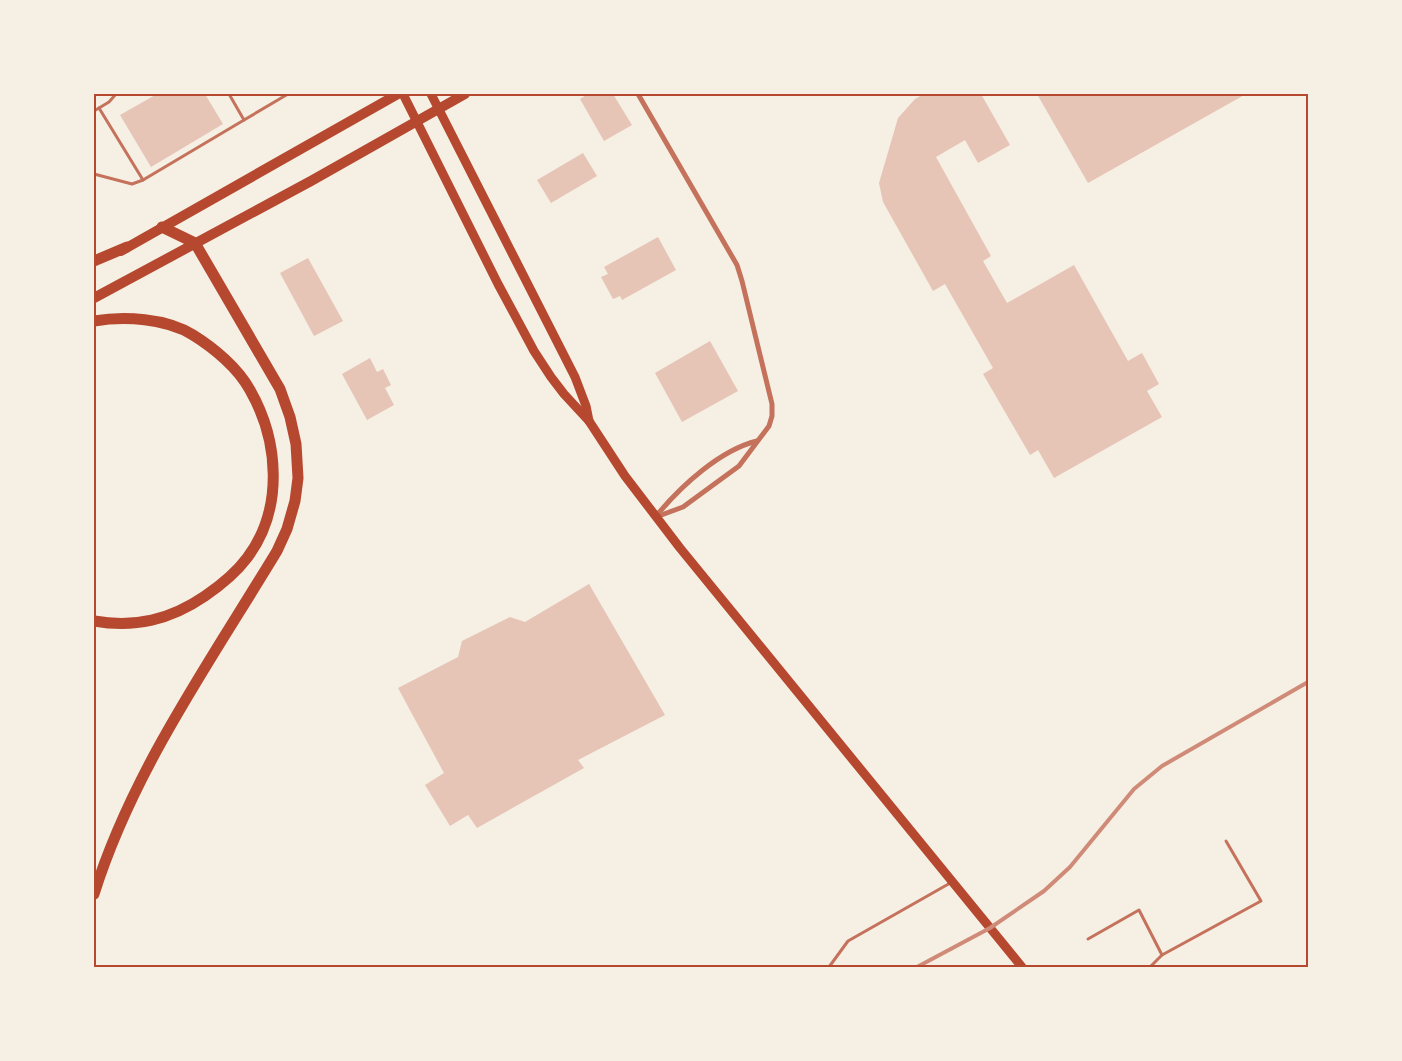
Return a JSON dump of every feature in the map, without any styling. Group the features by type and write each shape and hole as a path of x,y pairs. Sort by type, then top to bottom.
{"highway":[{"path":"94,267 398,94"},
{"path":"94,298 465,94"},
{"path":"94,894 123,819 160,743 277,551 287,529 295,501 298,478 296,444 290,417 280,389 195,243 162,227"},
{"path":"94,261 127,248"},
{"path":"94,321 123,318 149,320 192,334 216,352 236,371 250,389 269,433 273,460 273,486 270,510 261,533 248,557 234,574 192,605 167,616 138,624 94,621"}],"main road":[{"path":"403,94 498,284 534,351 564,394 589,421 656,517 1022,967"},
{"path":"431,94 575,378 586,406 589,421"}],"street":[{"path":"638,94 730,252 742,281 772,404 772,416 769,426 739,466 683,507 656,517"},
{"path":"656,517 684,486 731,450 757,440"}],"lane":[{"path":"94,111 116,94"},
{"path":"230,94 244,120"},
{"path":"94,174 132,184 143,180 288,94"},
{"path":"99,108 143,180"},
{"path":"1150,967 1162,955 1261,901 1226,841"},
{"path":"829,967 848,941 953,882"},
{"path":"1088,938 1139,910 1162,955"}],"building":[{"path":"157,94 205,94 223,124 151,167 120,115"},
{"path":"588,94 613,94 632,125 604,141 580,99"},
{"path":"924,94 981,94 1010,145 978,163 965,140 936,157 991,256 983,261 1007,303 1074,265 1128,361 1142,353 1159,384 1147,391 1162,417 1054,478 1038,450 1030,455 983,374 993,368 945,284 933,291 883,202 879,183 898,118 915,99"},
{"path":"1037,94 1246,94 1088,183"},
{"path":"583,153 597,176 551,203 537,180"},
{"path":"658,237 676,270 622,300 620,296 613,299 601,277 608,274 604,267"},
{"path":"308,258 343,321 314,336 280,273"},
{"path":"710,341 738,391 682,422 655,373"},
{"path":"370,358 377,372 383,369 391,385 385,388 394,405 367,420 342,374"},
{"path":"589,584 665,715 578,760 584,768 477,828 468,815 450,826 425,785 444,773 398,688 458,657 462,641 510,617 525,622"}],"railway":[{"path":"917,967 990,928 1044,891 1070,867 1134,789 1162,766 1308,682"}]}
